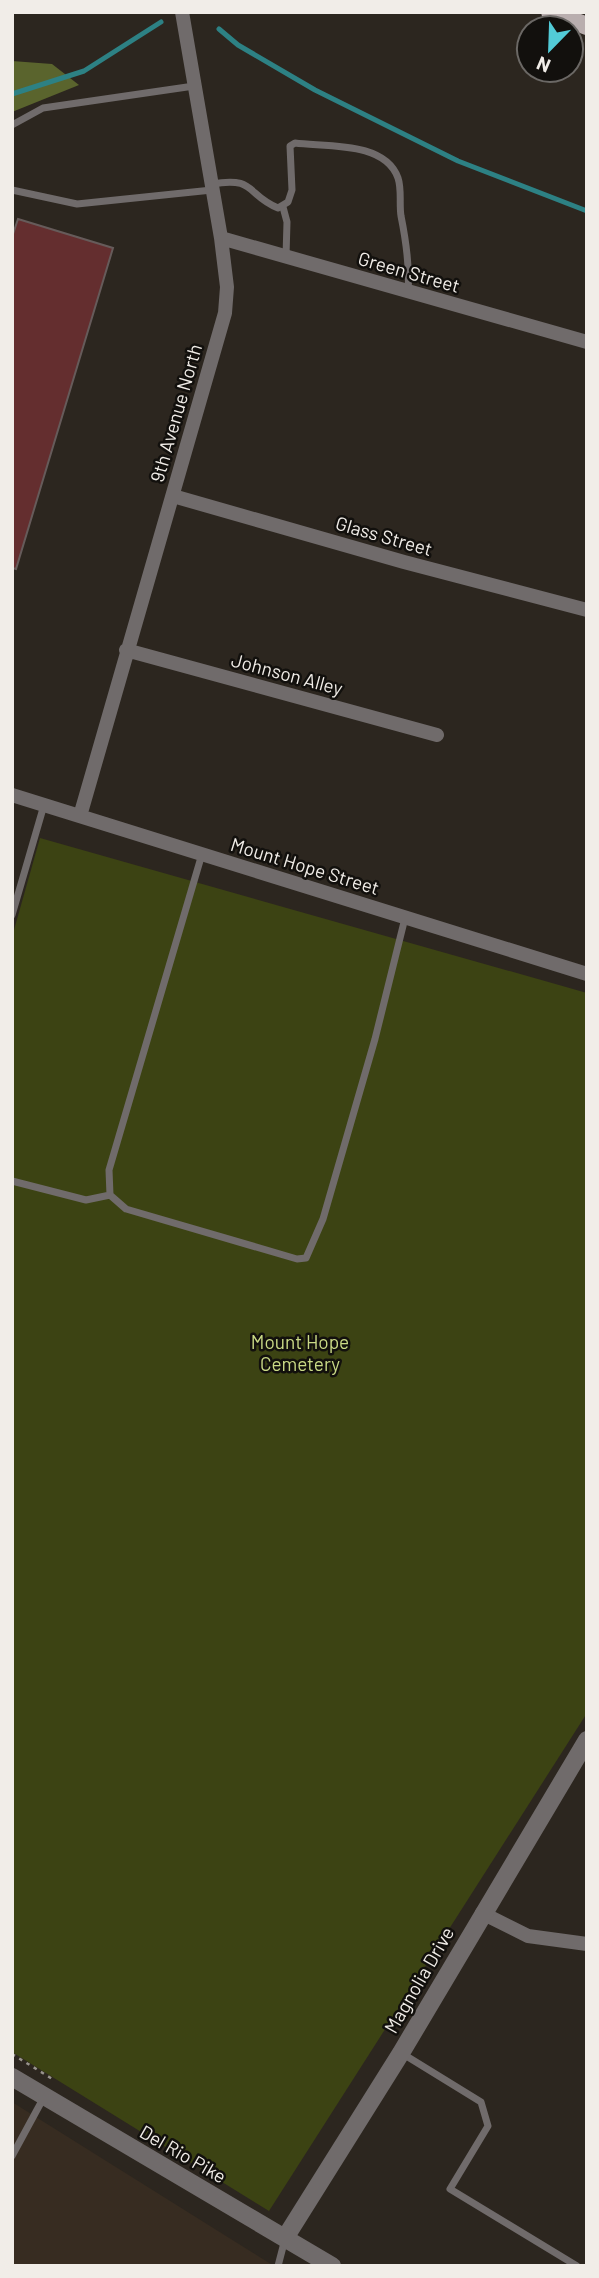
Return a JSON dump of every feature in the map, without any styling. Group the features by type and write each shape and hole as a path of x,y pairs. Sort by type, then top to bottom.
{"main road":[{"path":"550,12 587,26"}],"street":[{"name":"9th Avenue North","path":"80,816 225,313 228,287 221,238 182,12"},
{"name":"Green Street","path":"221,238 587,342"},
{"name":"Glass Street","path":"173,496 404,562 587,610"},
{"name":"Johnson Alley","path":"126,650 437,735"},
{"name":"Mount Hope Street","path":"12,795 587,974"},
{"name":"Magnolia Drive","path":"285,2238 401,2053 587,1740"},
{"path":"482,1913 528,1936 587,1944"},
{"name":"Del Rio Pike","path":"12,2077 332,2266"}],"lane":[{"path":"12,125 43,108 79,100 195,86"},
{"path":"286,257 283,207 292,190 290,146 348,147 369,151 383,160 396,174 399,183 399,205 410,274 408,292"},
{"path":"12,190 77,204 241,183 255,190 262,202 278,208 283,207"},
{"path":"12,915 44,805"},
{"path":"202,854 109,1170 110,1195 126,1209 297,1259 306,1258 323,1219 375,1039 405,917"},
{"path":"12,1181 86,1200 110,1195"},
{"path":"401,2053 481,2102 488,2126 450,2189 577,2266"},
{"path":"12,2156 45,2097"},
{"path":"278,2266 285,2238"}],"shaded area":[{"path":"12,2102 274,2266 12,2266"}],"green space":[{"path":"12,61 52,64 79,85 12,112"},
{"name":"Mount Hope Cemetery","path":"40,838 587,993 587,1713 269,2211 12,2052 12,937"}],"building":[{"path":"18,219 113,248 16,569 12,568 12,237"}],"waterway":[{"path":"12,94 84,71 161,22"},
{"path":"219,29 238,45 315,90 458,161 587,211"}]}
